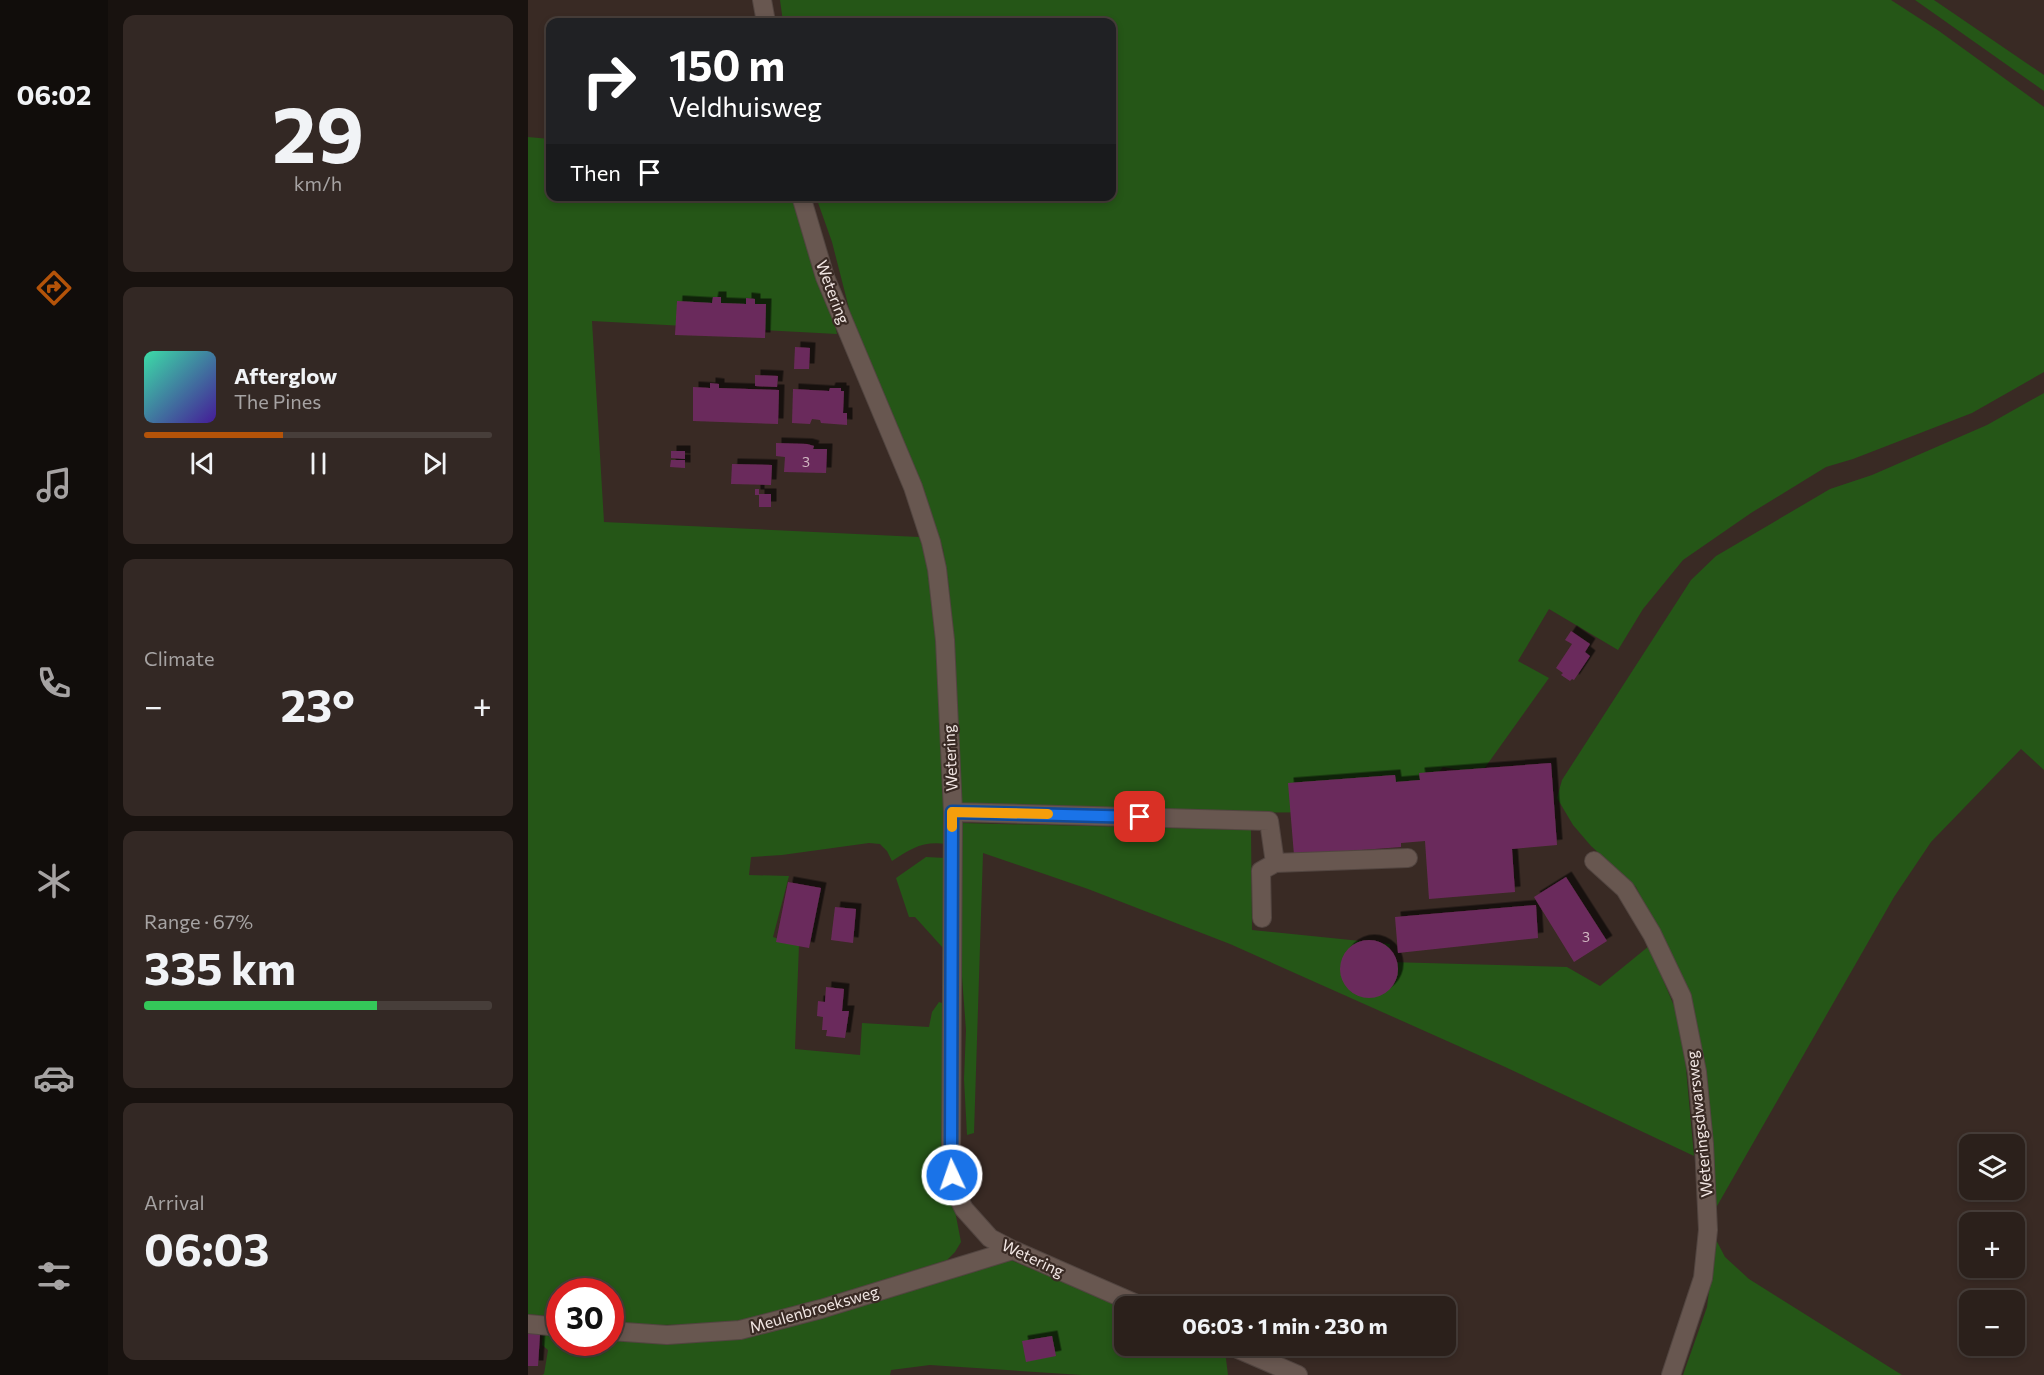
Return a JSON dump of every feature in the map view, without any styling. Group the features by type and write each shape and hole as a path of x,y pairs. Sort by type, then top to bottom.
{"street":[{"path":"762,0 765,18"},
{"name":"Wetering","path":"802,201 825,277 913,487 931,542 937,569 945,640 952,812 951,1161 954,1189 964,1209 990,1239 1118,1296"},
{"path":"952,812 1269,821 1275,863"},
{"path":"1262,918 1261,871 1275,863 1408,858"},
{"name":"Weteringsdwarsweg","path":"1594,861 1625,889 1652,934 1683,997 1697,1072 1704,1144 1708,1230 1703,1278 1671,1375"},
{"name":"Meulenbroeksweg","path":"624,1332 667,1335 740,1330 821,1310 1012,1250"},
{"path":"528,1324 546,1326"},
{"path":"1254,1356 1298,1375"}],"green space":[{"path":"780,0 1891,0 1939,31 2044,107 2044,372 1972,413 1853,459 1826,467 1751,513 1683,560 1643,609 1618,650 1549,609 1518,661 1549,678 1484,769 1471,772 1443,767 1404,812 1187,813 961,803 949,588 943,549 900,433 854,328 832,242 817,201 1116,201 1116,18 782,18"},
{"path":"1915,0 1934,0 2044,75 2044,91"},
{"path":"528,137 546,139 546,201 800,201 820,256 837,334 592,321 604,522 919,537 927,559 936,606 946,844 923,845 892,861 880,844 869,843 751,857 749,875 789,876 773,937 799,945 795,1049 860,1055 862,1023 929,1027 932,1012 939,1002 942,1003 950,1185 961,1242 947,1260 795,1308 724,1324 624,1323 624,1278 546,1278 546,1316 528,1314"},
{"path":"2044,393 2044,770 2021,749 1931,842 1894,897 1713,1213 1681,979 1636,887 1591,846 1573,825 1557,798 1562,780 1691,580 1716,556 1830,489 1872,475 1987,425"},
{"path":"961,823 1251,830 1252,930 1390,944 1389,962 1567,967 1600,986 1649,946 1682,1025 1694,1156 1503,1066 1230,944 1088,889 983,853 974,1133 967,1135 964,1079 966,1030 962,977"},
{"path":"926,857 946,858 943,948 915,917 909,917 896,878"},
{"path":"1713,1234 1725,1257 1749,1279 1902,1375 1683,1375 1707,1307 1713,1259"},
{"path":"1008,1259 1114,1302 1114,1356 1226,1356 1228,1375 1082,1375 930,1365 891,1370 890,1375 542,1375 547,1356 624,1356 624,1334 752,1333 877,1302 898,1292"},
{"path":"543,1329 546,1329 546,1348 542,1345"}],"building":[{"path":"713,297 721,297 721,303 746,304 746,298 755,299 755,304 766,304 765,338 675,335 677,301 712,303"},
{"path":"795,347 810,348 809,369 794,369"},
{"path":"755,375 778,376 777,387 755,386"},
{"path":"710,383 719,384 719,388 779,390 778,424 693,421 693,387 710,388"},
{"path":"830,388 841,388 841,391 844,391 843,413 847,413 847,425 821,423 820,420 812,419 810,424 792,423 793,389 829,391"},
{"path":"776,443 807,444 814,446 813,449 827,449 826,473 784,472 785,457 776,456"},
{"path":"671,451 685,451 685,459 671,458"},
{"path":"671,460 685,460 685,468 670,467"},
{"path":"732,464 772,465 771,485 731,484"},
{"path":"755,489 759,489 759,494 771,494 771,507 759,507 759,495 755,495"},
{"path":"1571,631 1590,644 1585,652 1590,656 1574,680 1570,681 1556,668 1572,644 1565,640"},
{"path":"1551,763 1557,845 1512,849 1515,892 1429,899 1425,841 1401,843 1401,847 1294,855 1288,783 1395,775 1396,782 1420,780 1419,773"},
{"path":"1566,877 1607,941 1574,962 1534,897"},
{"path":"788,882 821,888 809,948 776,942"},
{"path":"1536,905 1538,938 1398,953 1395,917"},
{"path":"835,907 856,909 853,943 831,940"},
{"path":"1369,940 1385,945 1393,953 1398,969 1393,985 1385,993 1369,998 1353,993 1345,985 1340,969 1345,953 1353,945"},
{"path":"826,987 844,989 842,1011 849,1011 845,1038 826,1036 827,1030 822,1030 823,1017 817,1016 818,1001 825,1002"},
{"path":"528,1333 540,1334 538,1366 528,1366"},
{"path":"1052,1336 1056,1356 1026,1362 1022,1341"}],"slow traffic":[{"path":"952,827 952,812 1048,814"}],"route":[{"path":"952,1175 952,812 1140,817"}]}
